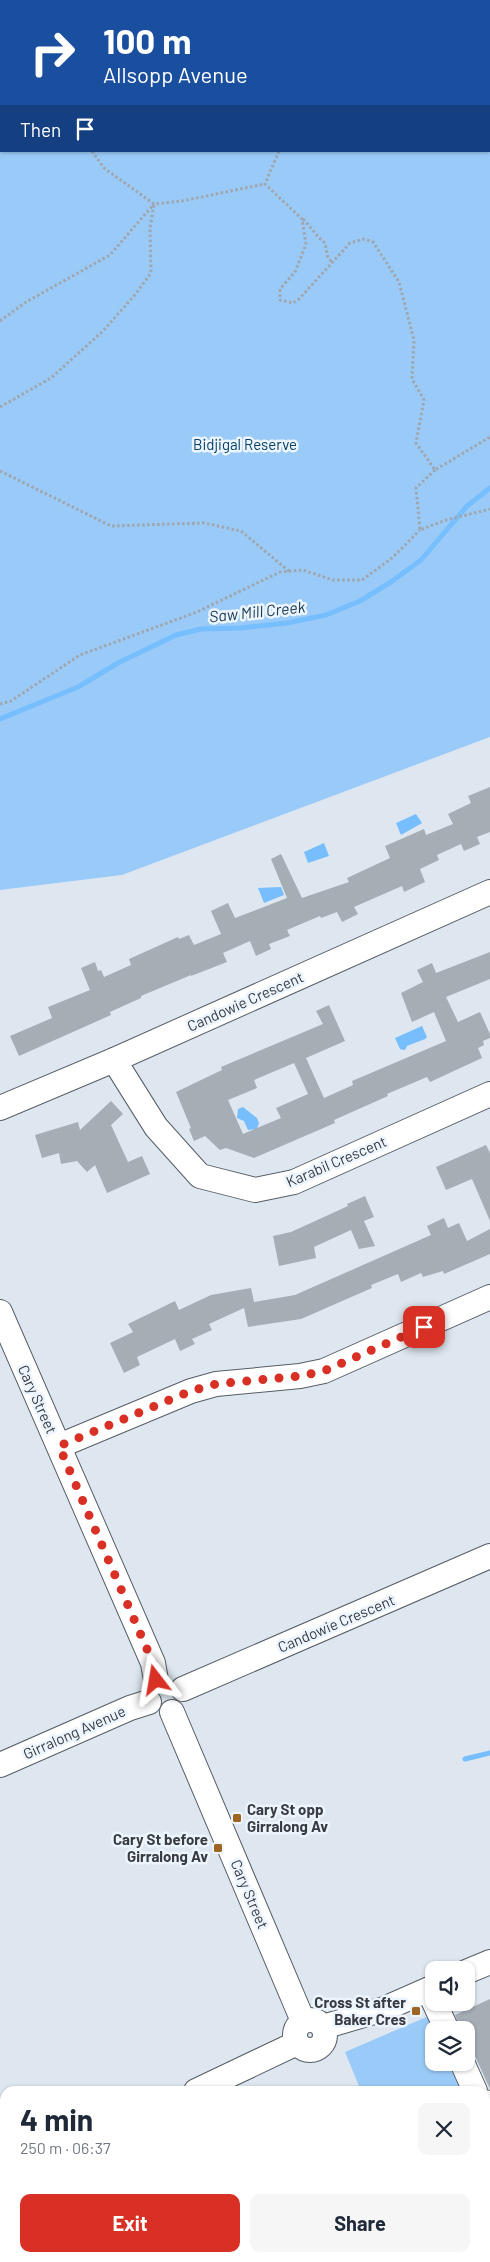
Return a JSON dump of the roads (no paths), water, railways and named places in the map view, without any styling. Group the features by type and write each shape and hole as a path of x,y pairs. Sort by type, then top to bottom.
{"street":[{"name":"Candowie Crescent","path":"0,1108 114,1060 490,892"},
{"name":"Karabil Crescent","path":"114,1060 156,1127 200,1176 255,1190 294,1182 490,1094"},
{"path":"59,1446 191,1391 216,1384 300,1376 324,1371 490,1297"},
{"name":"Cary Street","path":"0,1312 153,1663 152,1691"},
{"name":"Candowie Crescent","path":"183,1689 490,1556"},
{"path":"167,1677 175,1680 183,1689 182,1702 172,1712 163,1713 156,1710 152,1691 167,1677"},
{"name":"Girralong Avenue","path":"0,1765 130,1708 152,1691"},
{"name":"Cary Street","path":"172,1712 308,2030"},
{"path":"475,1968 490,1962"},
{"path":"233,2084 308,2030 425,1997"},
{"path":"466,2071 473,2086"}],"waterway":[{"name":"Saw Mill Creek","path":"0,719 78,687 118,663 176,635 201,629 240,628 287,623 326,615 360,601 391,582 421,560 467,506 490,488"},
{"path":"465,1759 490,1753"}],"place":[{"name":"Cary St opp Girralong Av","path":"237,1818"},
{"name":"Cary St before Girralong Av","path":"218,1848"},
{"name":"Cross St after Baker Cres","path":"416,2011"}],"park label":[{"name":"Bidjigal Reserve","path":"245,444"}]}
